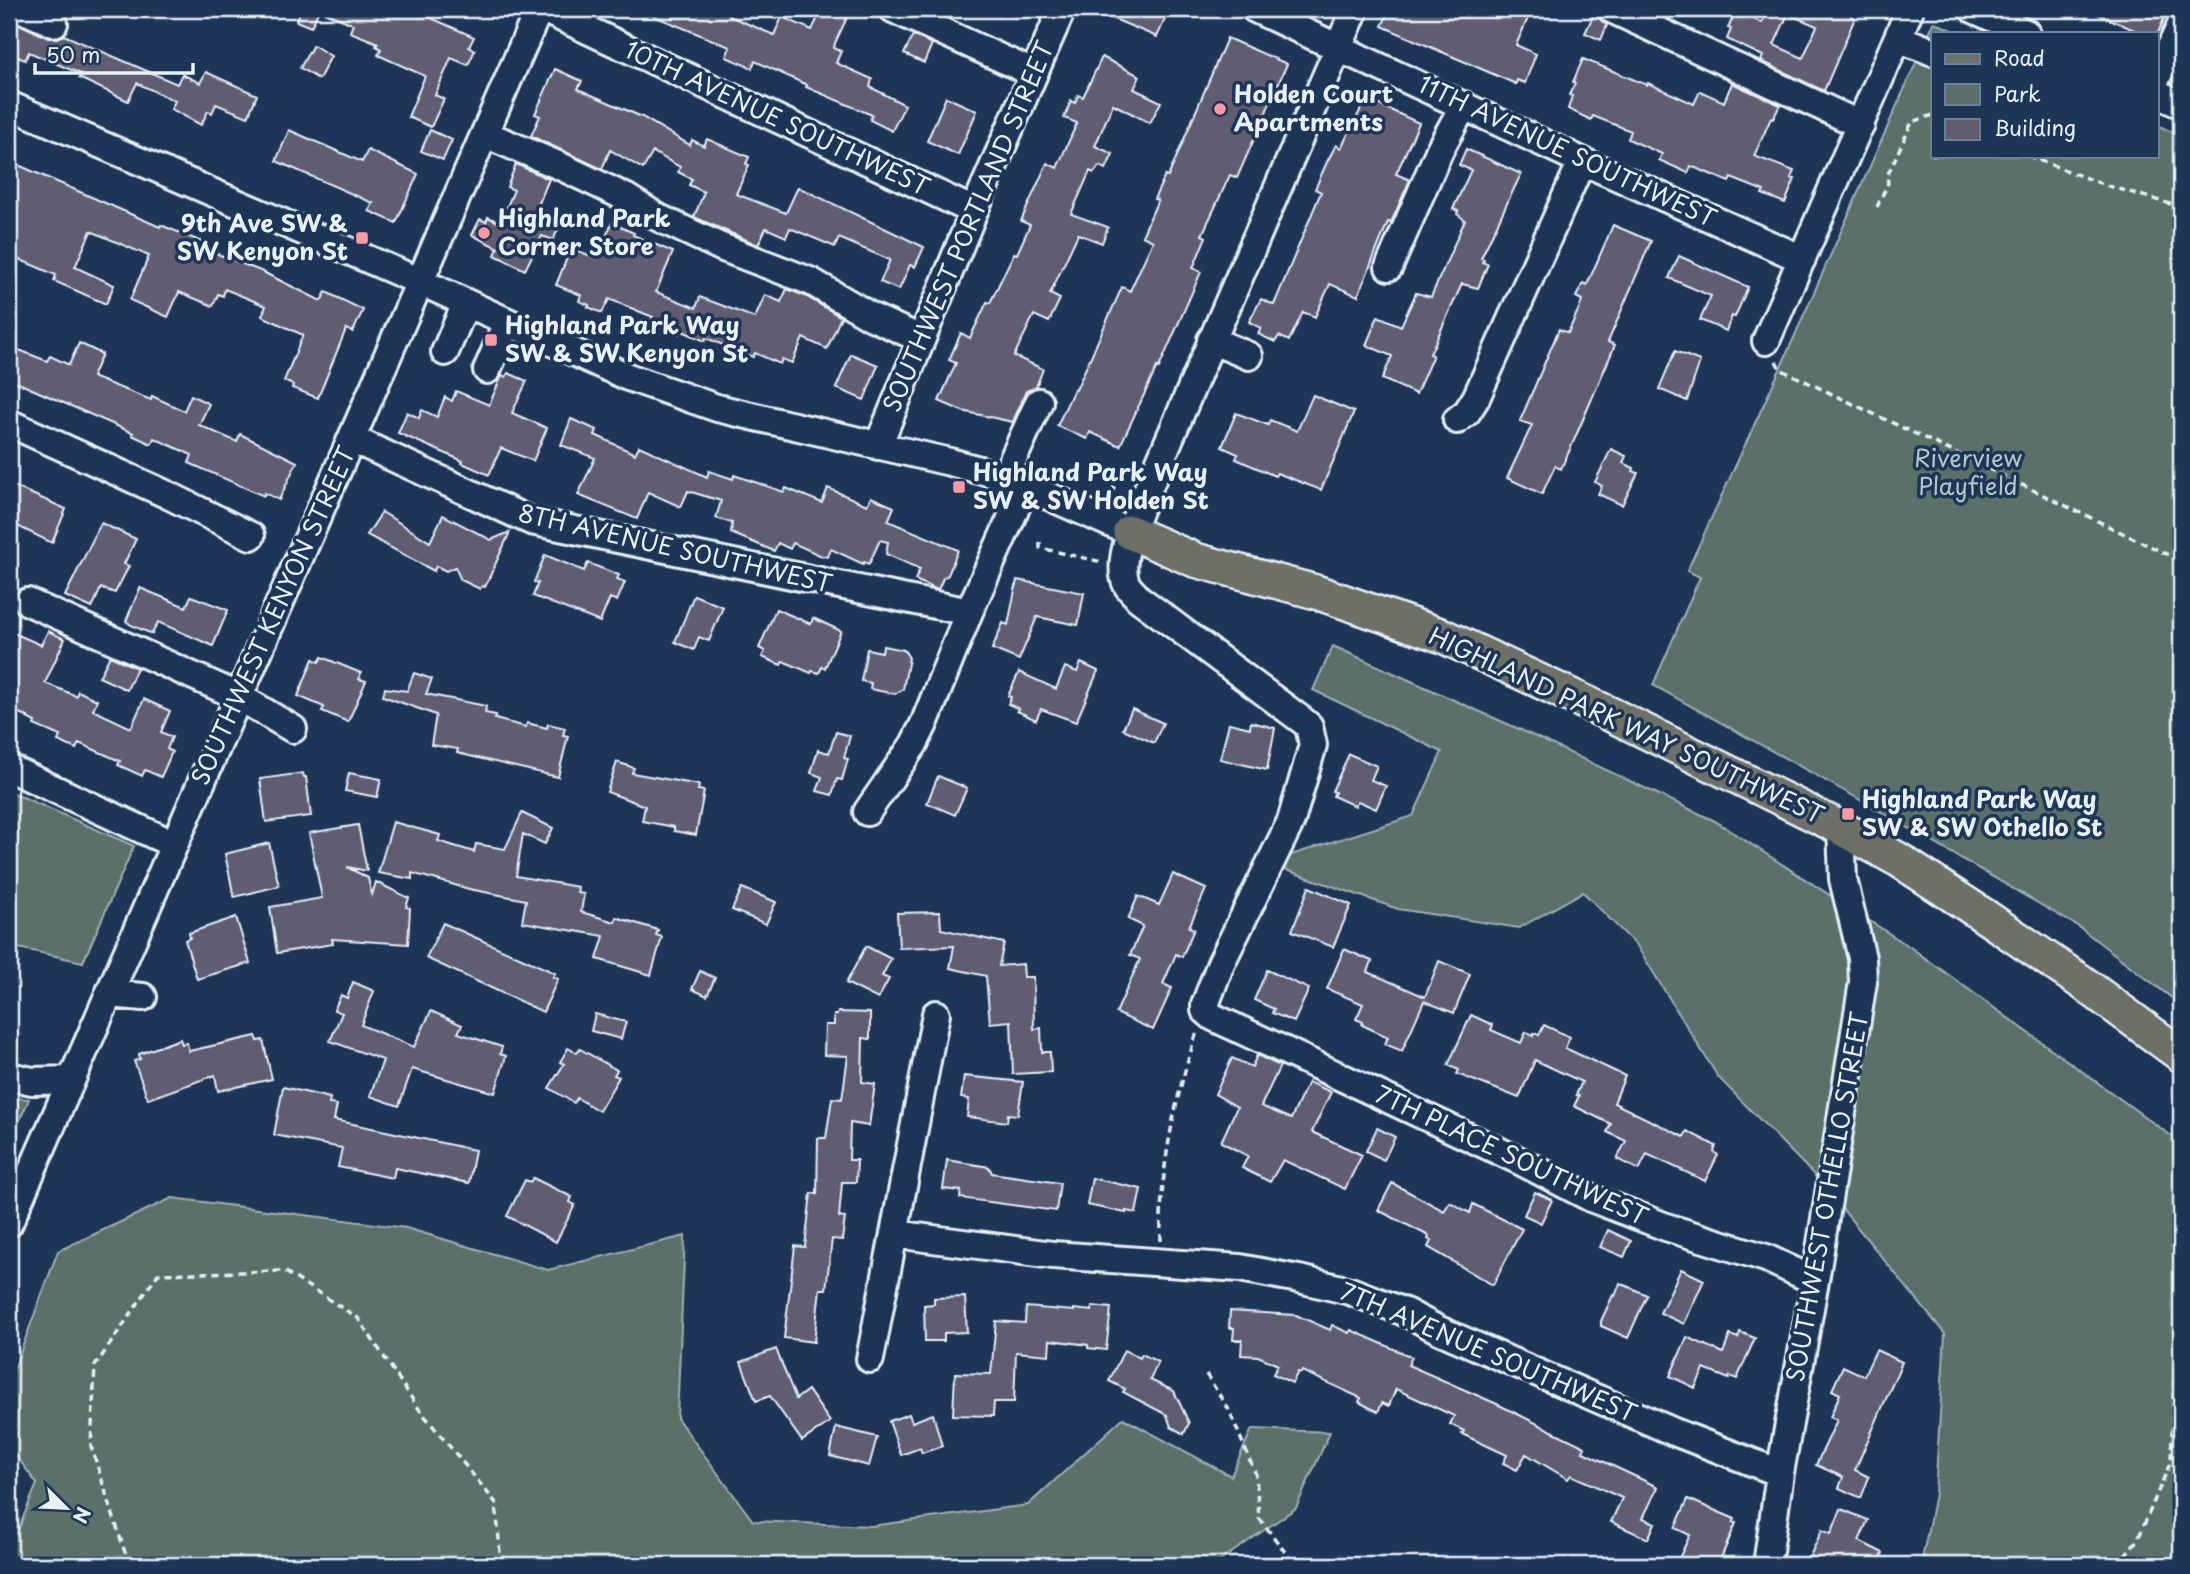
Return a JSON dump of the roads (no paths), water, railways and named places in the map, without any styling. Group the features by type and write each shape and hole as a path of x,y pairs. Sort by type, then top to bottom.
{"main road":[{"name":"HIGHLAND PARK WAY SOUTHWEST","path":"1130,532 1195,560 1317,592 1443,636 1610,714 1841,828 1899,860 1977,911 2083,983 2181,1055"}],"street":[{"path":"9,18 13,9"},
{"path":"22,9 54,23"},
{"name":"SOUTHWEST KENYON STREET","path":"9,1223 541,9"},
{"name":"10TH AVENUE SOUTHWEST","path":"541,9 974,211"},
{"path":"893,9 1033,73"},
{"name":"SOUTHWEST PORTLAND STREET","path":"878,446 974,211 1062,9"},
{"name":"11TH AVENUE SOUTHWEST","path":"1255,9 1582,161 1802,259"},
{"path":"1130,532 1355,9"},
{"path":"1611,9 1861,125"},
{"path":"1766,341 1910,9"},
{"path":"1973,9 2024,32"},
{"path":"2158,75 2181,24"},
{"path":"1898,38 1931,51"},
{"path":"2158,94 2181,105"},
{"name":"HIGHLAND PARK WAY SOUTHWEST","path":"9,105 421,282 628,377 717,408 950,462 1016,481 1130,532"},
{"path":"1389,267 1440,149 1464,106"},
{"path":"485,134 627,198 659,218 721,247 812,282 872,317 921,339"},
{"path":"1457,420 1467,412 1476,398 1582,161"},
{"path":"444,352 466,303"},
{"path":"487,370 508,322"},
{"path":"1211,340 1249,356"},
{"path":"867,812 914,744 924,724 969,612 1016,481 1039,402"},
{"path":"9,423 251,536"},
{"name":"8TH AVENUE SOUTHWEST","path":"352,439 531,521 969,612"},
{"name":"7TH PLACE SOUTHWEST","path":"1130,532 1124,555 1126,584 1138,598 1309,726 1313,745 1291,821 1221,963 1205,1005 1206,1019 1520,1161 1591,1198 1666,1227 1766,1258 1815,1281"},
{"path":"28,603 238,696 293,729"},
{"path":"9,768 173,844"},
{"name":"SOUTHWEST OTHELLO STREET","path":"1768,1565 1780,1473 1815,1281 1863,982 1862,958 1843,879 1841,828"},
{"path":"109,994 143,997"},
{"path":"870,1359 936,1014"},
{"path":"9,1076 32,1081 72,1080"},
{"name":"7TH AVENUE SOUTHWEST","path":"895,1234 1053,1255 1240,1268 1350,1291 1407,1313 1439,1330 1674,1433 1780,1473"}],"place":[{"name":"Holden Court Apartments","path":"1220,109"},
{"name":"Highland Park Corner Store","path":"484,233"},
{"name":"9th Ave SW & SW Kenyon St","path":"362,238"},
{"name":"Highland Park Way SW & SW Kenyon St","path":"491,340"},
{"name":"Highland Park Way SW & SW Holden St","path":"959,487"},
{"name":"Highland Park Way SW & SW Othello St","path":"1848,814"}],"park label":[{"name":"Riverview Playfield","path":"1968,473"}]}
